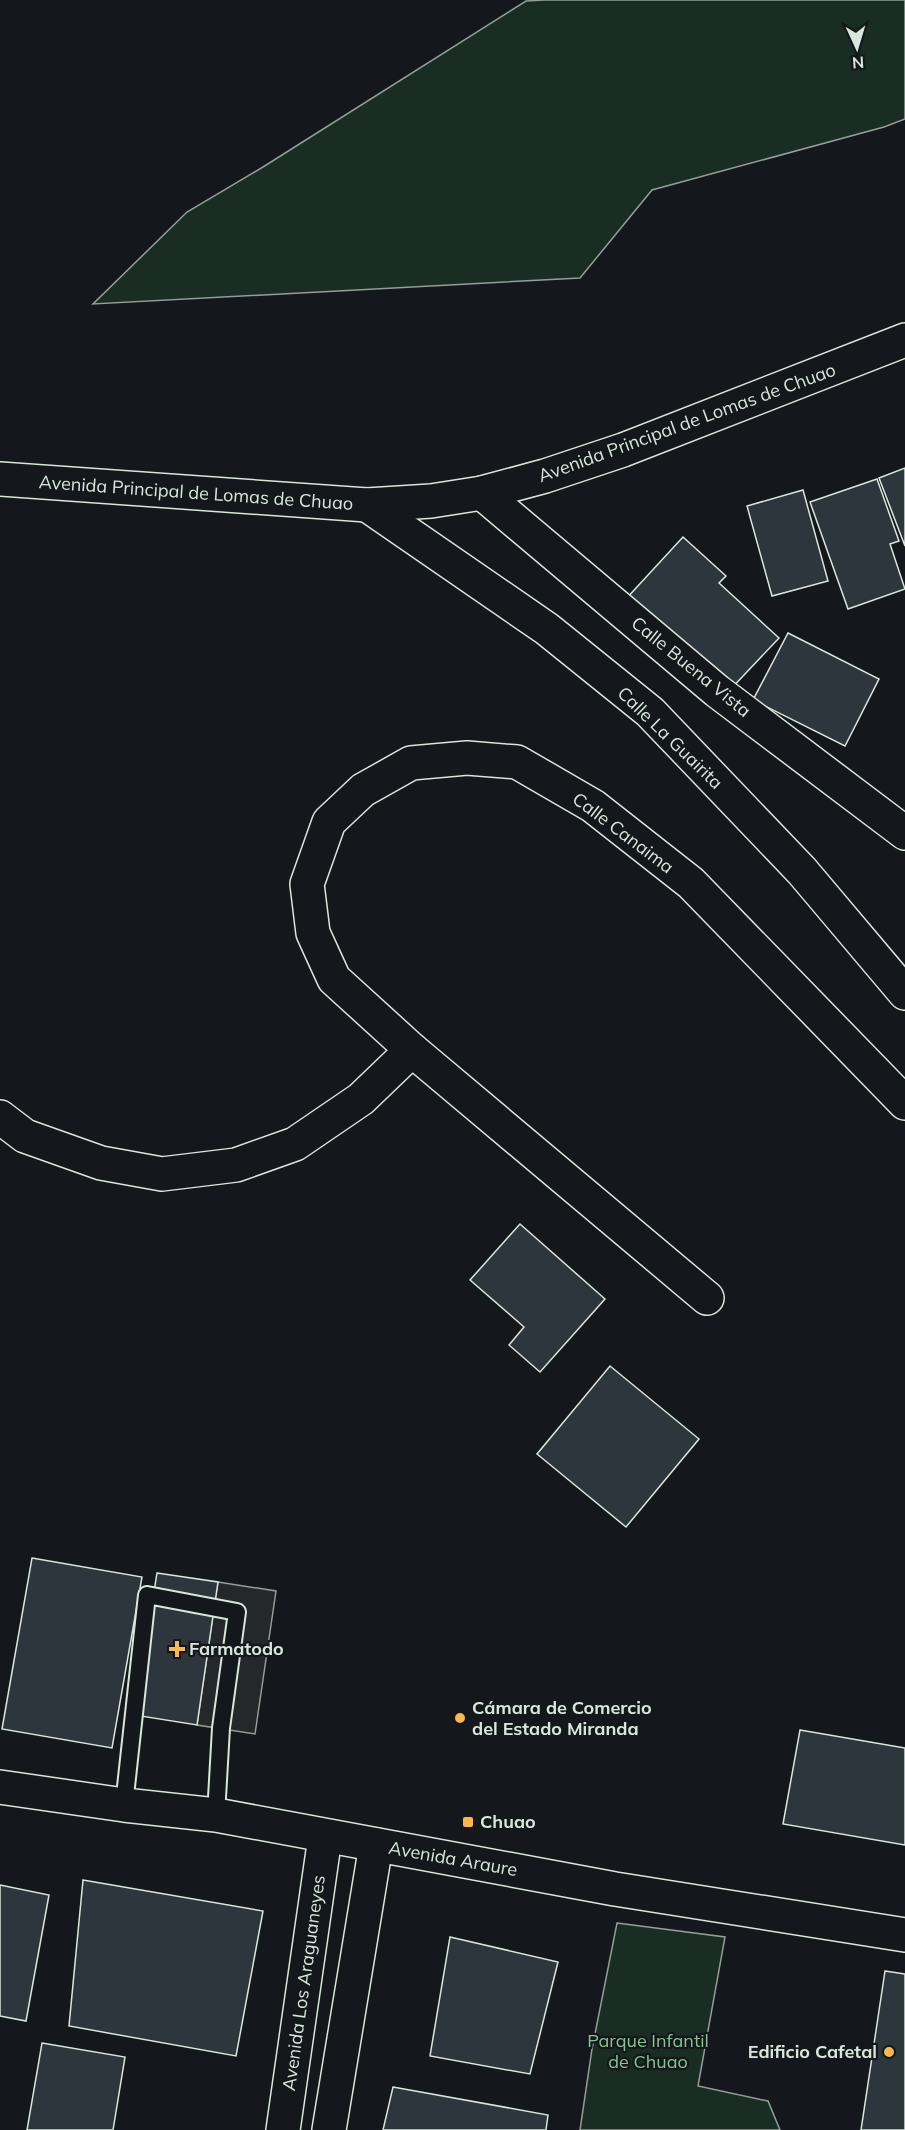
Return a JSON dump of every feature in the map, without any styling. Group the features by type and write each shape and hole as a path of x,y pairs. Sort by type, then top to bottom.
{"street":[{"name":"Avenida Principal de Lomas de Chuao","path":"0,479 368,505 431,501 482,493 545,476 623,450 905,340"},
{"name":"Calle Buena Vista","path":"482,493 717,691 905,833"},
{"name":"Calle La Guairita","path":"368,505 547,629 650,712 802,871 905,993"},
{"name":"Calle Canaima","path":"707,1298 412,1050 334,979 313,933 307,884 329,822 363,790 411,763 467,758 517,762 593,806 691,884 905,1103"},
{"path":"0,1117 25,1136 101,1163 162,1174 236,1165 295,1144 361,1099 412,1050"},
{"name":"Avenida Araure","path":"0,1786 124,1805 216,1815 615,1889 905,1935"},
{"name":"Avenida Los Araguaneyes","path":"283,2130 325,1837"},
{"path":"329,2130 376,1845"}],"lane":[{"path":"124,1805 147,1595 237,1612 221,1728 216,1815"}],"green space":[{"path":"905,0 905,119 884,127 652,190 580,278 93,304 187,212 263,167 526,1"},
{"name":"Parque Infantil de Chuao","path":"617,1923 725,1937 698,2086 768,2101 780,2130 580,2130 592,2049"}],"shaded area":[{"path":"218,1582 276,1591 255,1734 197,1725"}],"building":[{"path":"905,468 905,546 879,478"},
{"path":"877,479 899,541 890,544 905,589 848,609 810,502"},
{"path":"803,490 828,581 772,596 747,506"},
{"path":"683,537 726,576 719,583 779,638 727,693 625,600"},
{"path":"788,633 879,679 845,746 753,700"},
{"path":"520,1224 605,1299 540,1372 509,1345 524,1327 470,1280"},
{"path":"610,1366 699,1439 626,1527 537,1454"},
{"path":"32,1558 142,1577 112,1748 2,1729"},
{"name":"Farmatodo","path":"157,1573 218,1582 197,1725 134,1715"},
{"path":"800,1730 905,1748 905,1845 783,1824"},
{"path":"83,1880 263,1911 236,2056 69,2026"},
{"path":"0,1885 49,1895 26,2021 0,2016"},
{"path":"450,1937 558,1962 530,2074 430,2056"},
{"name":"Edificio Cafetal","path":"885,1971 905,1974 905,2130 861,2130"},
{"path":"42,2043 125,2057 113,2130 27,2130"},
{"path":"393,2087 548,2115 546,2130 383,2130"}],"place":[{"name":"Farmatodo","path":"177,1649"},
{"name":"Cámara de Comercio del Estado Miranda","path":"460,1718"},
{"name":"Chuao","path":"468,1822"},
{"name":"Edificio Cafetal","path":"889,2052"}]}
